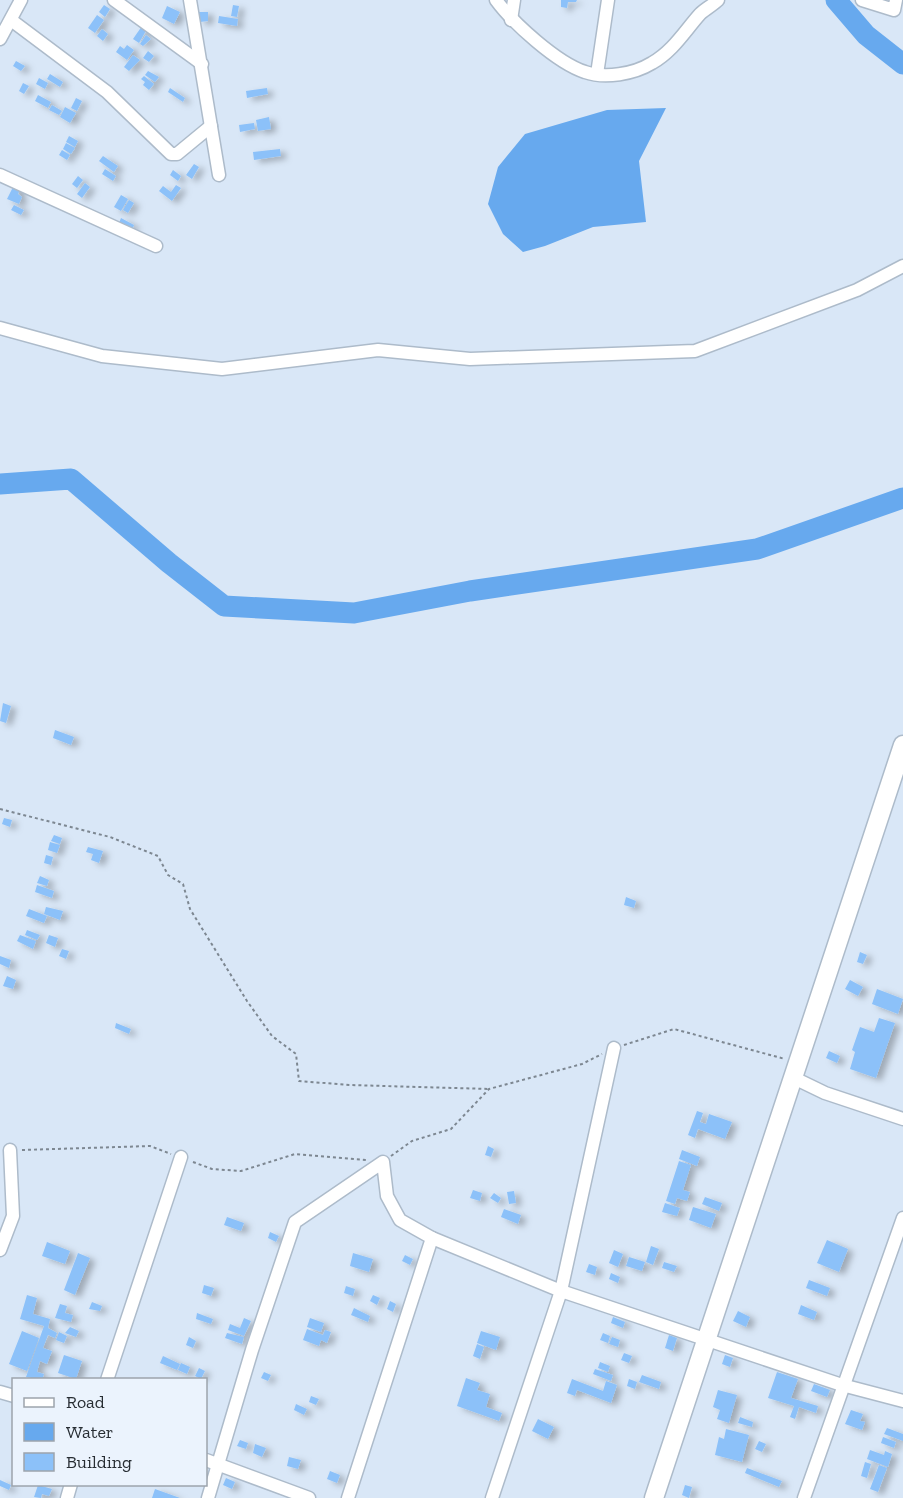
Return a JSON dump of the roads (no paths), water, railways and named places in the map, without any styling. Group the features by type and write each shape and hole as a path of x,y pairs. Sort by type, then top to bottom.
{"street":[{"path":"0,39 21,0"},
{"path":"114,0 202,64"},
{"path":"190,0 219,175"},
{"path":"496,0 511,20 576,67 597,74 625,73 651,64 676,45 701,13 718,0"},
{"path":"511,20 514,0"},
{"path":"597,74 608,0"},
{"path":"862,0 894,10 896,0"},
{"path":"11,20 107,92 171,154 177,154 211,126"},
{"path":"0,175 156,246"},
{"path":"0,328 102,356 222,369 378,350 470,359 695,351 857,290 903,266"},
{"path":"654,1498 903,745"},
{"path":"492,1498 561,1291 614,1048"},
{"path":"797,1070 825,1093 903,1119"},
{"path":"0,1162 10,1150 14,1216 0,1250"},
{"path":"108,1378 181,1157"},
{"path":"208,1498 220,1465 252,1350 295,1222 382,1162 387,1196 400,1220 432,1238 561,1291 842,1385 903,1401"},
{"path":"804,1498 842,1385 903,1218"},
{"path":"348,1498 432,1238"},
{"path":"207,1460 309,1498"}],"water":[{"path":"666,108 639,161 646,222 593,227 523,252 503,234 488,204 498,167 525,134 607,110"}],"waterway":[{"path":"836,0 866,35 903,64"},
{"path":"0,484 71,479 169,563 224,606 354,613 470,591 757,549 903,498"}]}
